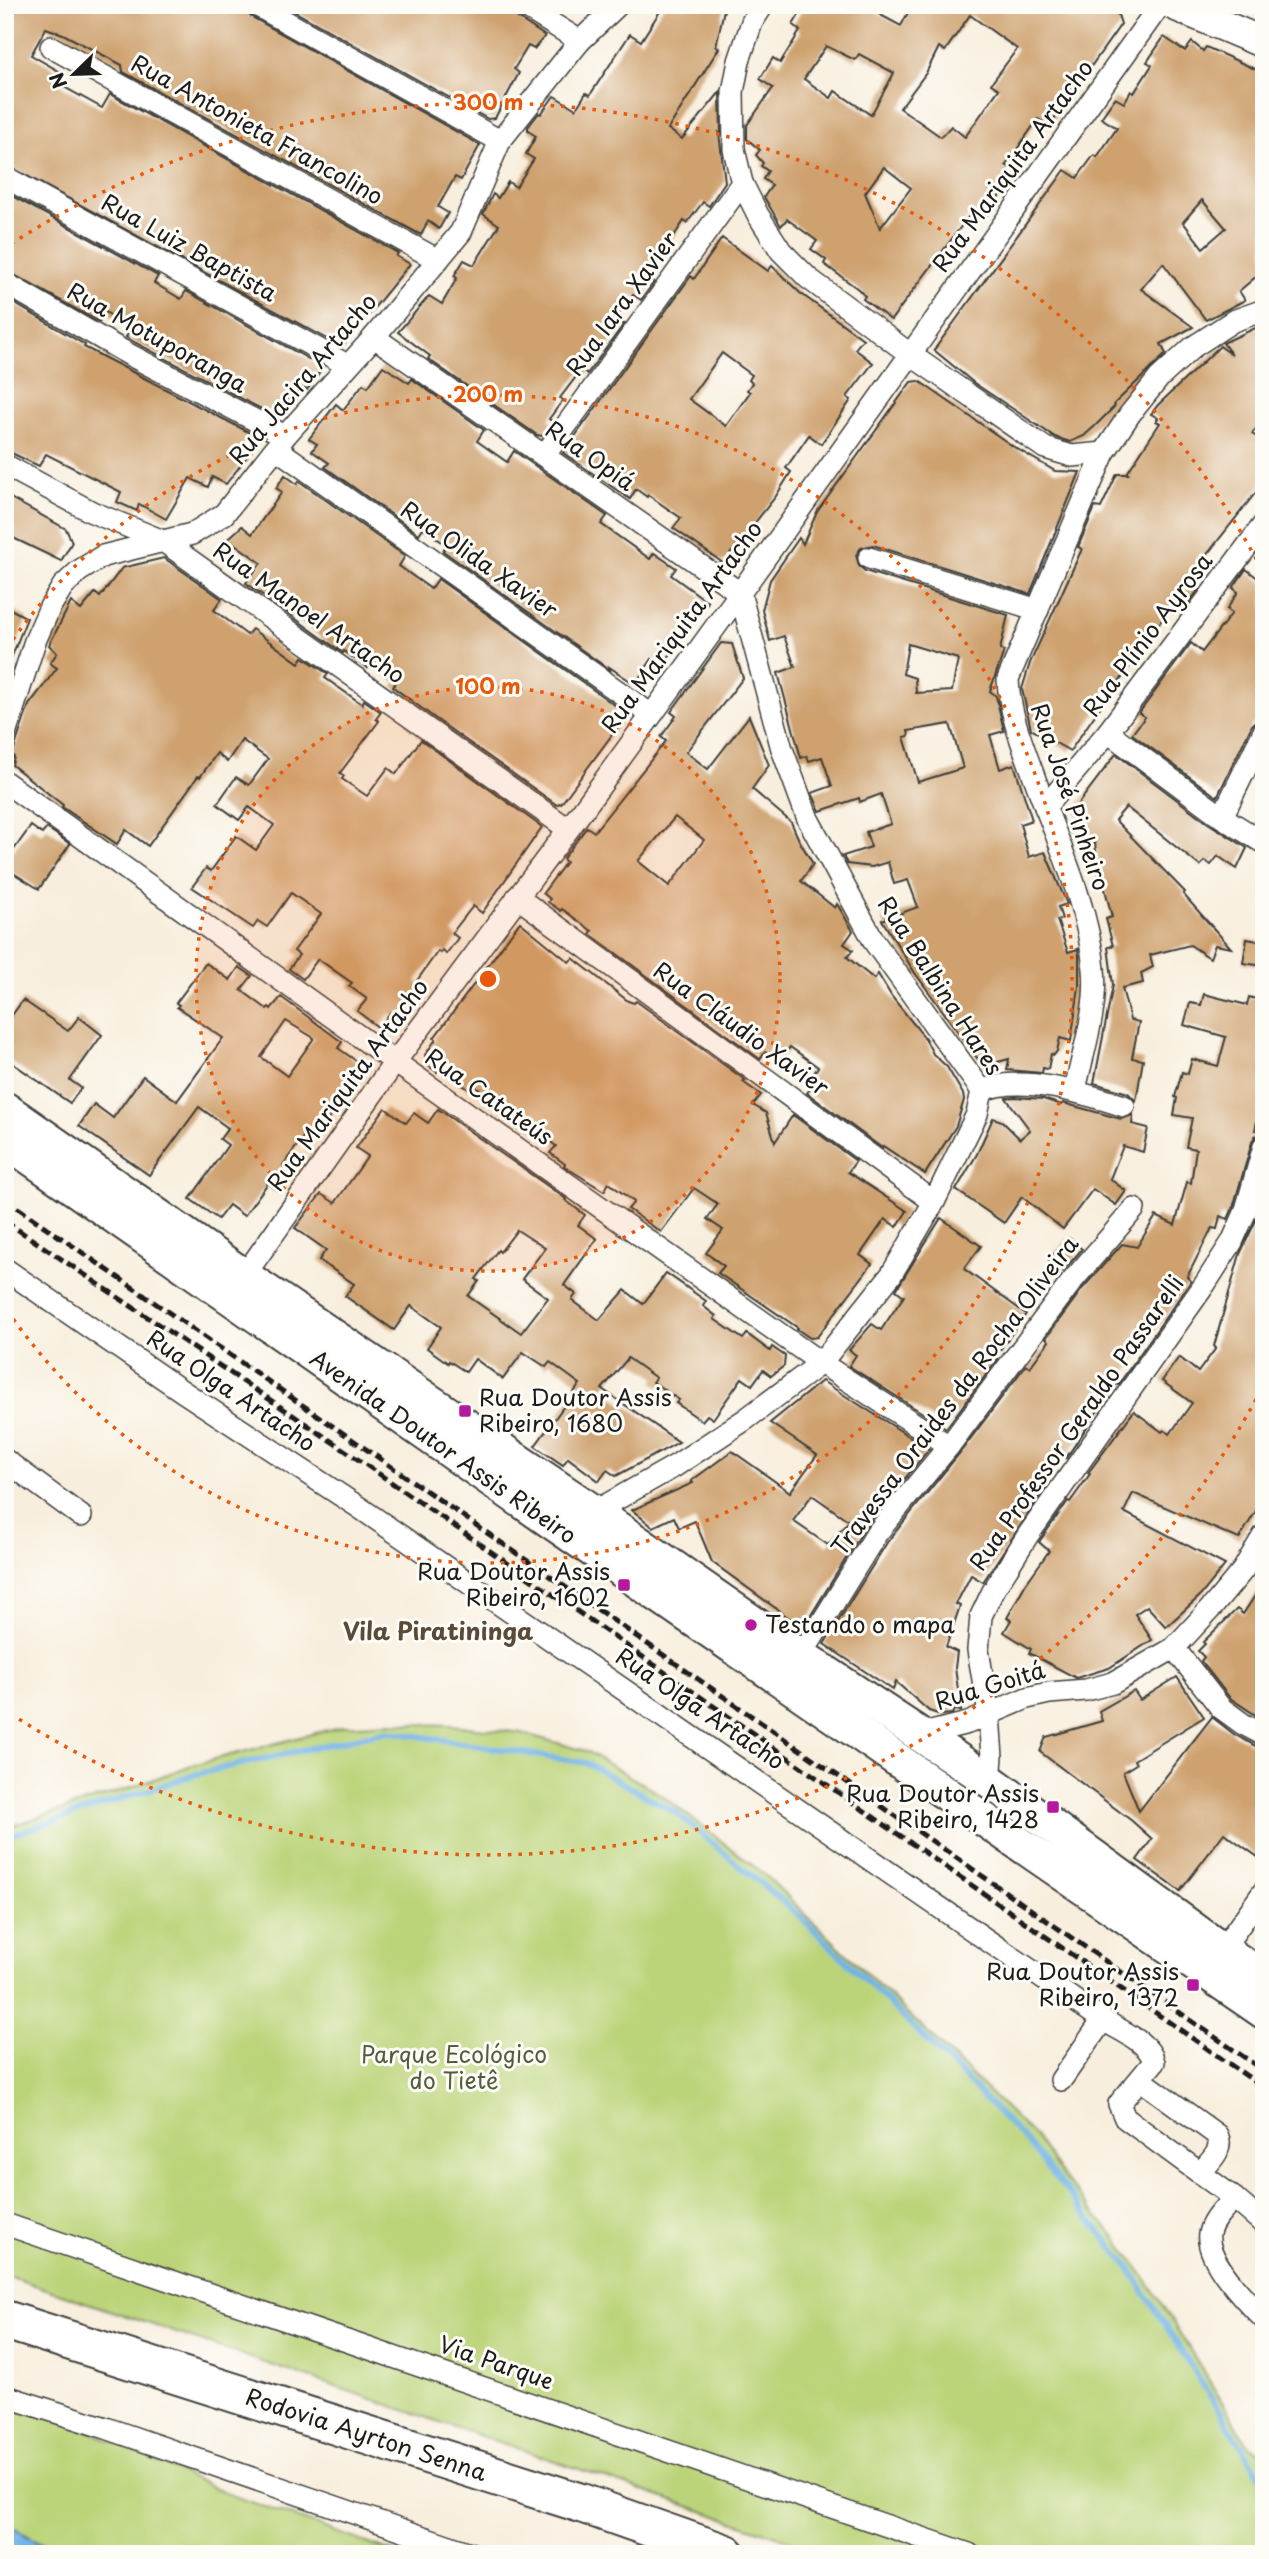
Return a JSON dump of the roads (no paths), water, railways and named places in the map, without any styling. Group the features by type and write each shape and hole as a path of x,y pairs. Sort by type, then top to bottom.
{"highway":[{"name":"Rodovia Ayrton Senna","path":"5,2320 581,2503 726,2554"}],"main road":[{"path":"1174,5 1264,43"},
{"name":"Avenida Doutor Assis Ribeiro","path":"5,1109 244,1276 594,1512 801,1656 990,1781 1222,1950 1264,1977"},
{"name":"Avenida Doutor Assis Ribeiro","path":"5,1140 542,1516 1264,2012"},
{"path":"542,1516 559,1517 594,1512"}],"street":[{"path":"256,5 500,141"},
{"path":"522,5 580,41"},
{"name":"Rua Jacira Artacho","path":"5,734 35,641 63,586 79,571 103,556 192,534 223,514 281,442 374,337 461,232 500,141 580,41 618,5"},
{"path":"764,5 752,22 739,61 733,92 734,149 742,183 781,251 808,278 911,355 1045,448 1072,456 1104,453"},
{"name":"Rua Mariquita Artacho","path":"244,1276 395,1062 740,593 1160,5"},
{"name":"Rua Antonieta Francolino","path":"51,47 438,260"},
{"name":"Rua Luiz Baptista","path":"5,177 347,365"},
{"name":"Rua Iara Xavier","path":"544,456 742,183"},
{"name":"Rua Motuporanga","path":"5,284 281,442"},
{"name":"Rua José Pinheiro","path":"1075,1090 1092,1006 1095,972 1090,939 1079,900 1009,702 1008,679 1104,453 1130,414 1159,378 1193,346 1233,321 1264,310"},
{"name":"Rua Opiá","path":"374,337 740,593"},
{"name":"Rua Olida Xavier","path":"281,442 650,714"},
{"name":"Rua Manoel Artacho","path":"5,464 92,512 163,541 568,829"},
{"name":"Rua Plínio Ayrosa","path":"1045,807 1108,732 1264,524"},
{"path":"869,558 1038,610"},
{"name":"Rua Balbina Hares","path":"594,1512 685,1459 746,1419 821,1363 891,1275 934,1202 978,1114 982,1091 875,943 808,819 782,749 740,593"},
{"path":"1108,732 1222,817 1264,843"},
{"path":"1222,817 1261,746"},
{"name":"Rua Catateús","path":"5,782 821,1363 949,1446"},
{"name":"Rua Cláudio Xavier","path":"517,897 934,1202"},
{"path":"982,1091 1004,1084 1075,1090 1124,1106"},
{"name":"Rua Professor Geraldo Passarelli","path":"990,1781 992,1756 989,1715 978,1650 981,1616 993,1591 1028,1535 1205,1284 1232,1241 1245,1213 1264,1146"},
{"name":"Travessa Oraides da Rocha Oliveira","path":"801,1656 877,1533 949,1446 1073,1280 1134,1209"},
{"name":"Rua Olga Artacho","path":"5,1269 182,1391 394,1531 1150,2050 1154,2062 1119,2104 1125,2118 1234,2198 1264,2224"},
{"path":"5,1460 81,1516"},
{"name":"Rua Goitá","path":"919,1735 989,1715 1027,1698 1086,1690 1112,1683 1174,1648 1243,1570 1264,1535"},
{"path":"1174,1648 1221,1708 1264,1735"},
{"path":"1222,1950 1264,1891"},
{"path":"1061,2080 1103,2020"},
{"path":"1141,2080 1217,2135 1221,2143 1219,2149 1200,2174"},
{"path":"1234,2198 1213,2223 1209,2242 1223,2270 1241,2295 1264,2319"},
{"name":"Via Parque","path":"5,2224 969,2554"},
{"path":"5,2396 473,2554"}],"water":[{"path":"5,2524 63,2554 5,2554"}],"waterway":[{"path":"5,1837 197,1774 387,1731 586,1763 675,1812 800,1916 1026,2141 1128,2266 1264,2482"}],"railway":[{"path":"5,1199 1264,2071"},
{"path":"5,1221 346,1451 1264,2088"}],"place":[{"name":"Rua Doutor Assis Ribeiro, 1680","path":"465,1411"},
{"name":"Rua Doutor Assis Ribeiro, 1602","path":"624,1585"},
{"name":"Testando o mapa","path":"751,1625"},
{"name":"Rua Doutor Assis Ribeiro, 1428","path":"1053,1807"},
{"name":"Rua Doutor Assis Ribeiro, 1372","path":"1193,1985"}],"district":[{"name":"Vila Piratininga","path":"438,1632"}],"park label":[{"name":"Parque Ecológico do Tietê","path":"454,2068"}]}
